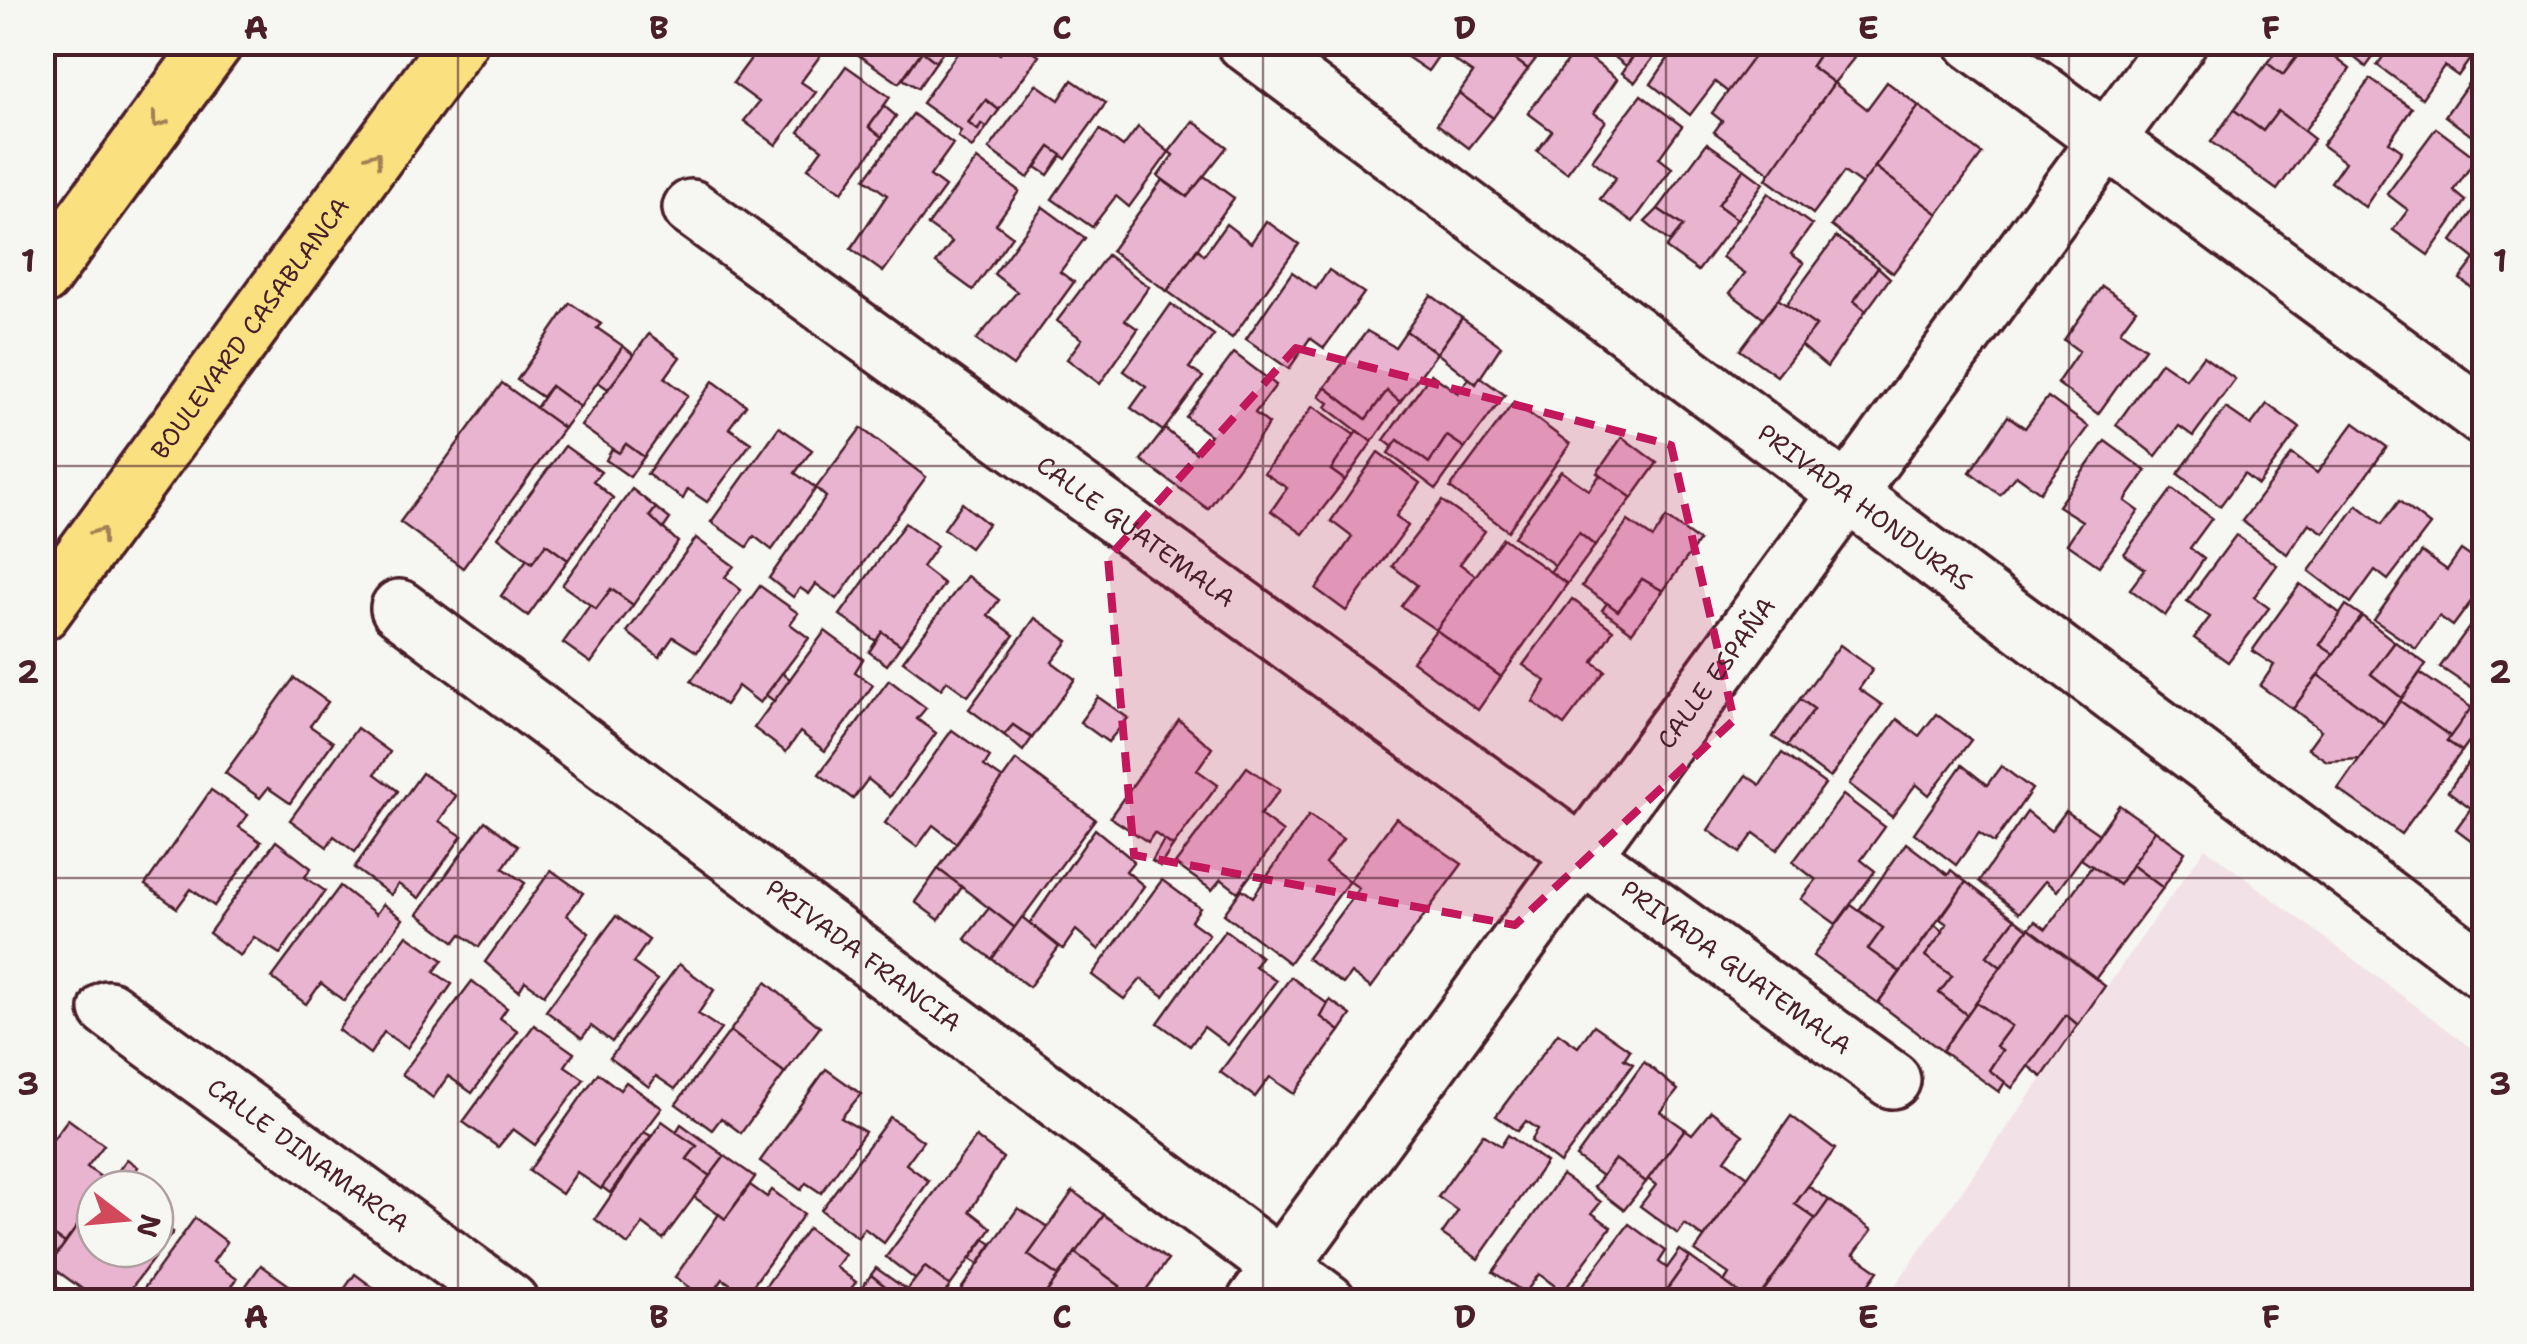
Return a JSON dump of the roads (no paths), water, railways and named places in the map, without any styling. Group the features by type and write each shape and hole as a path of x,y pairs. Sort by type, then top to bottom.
{"main road":[{"path":"42,277 216,42"},
{"name":"BOULEVARD CASABLANCA","path":"42,612 460,42"}],"street":[{"name":"PRIVADA HONDURAS","path":"1245,42 2484,971"},
{"path":"1973,42 2484,418"},
{"name":"CALLE ESPAÑA","path":"1268,1284 2178,42"},
{"name":"CALLE GUATEMALA","path":"691,208 1582,855"},
{"name":"PRIVADA FRANCIA","path":"399,608 1268,1284 1328,1302"},
{"name":"PRIVADA GUATEMALA","path":"1582,855 1892,1080"},
{"name":"CALLE DINAMARCA","path":"108,1009 510,1302"}]}
